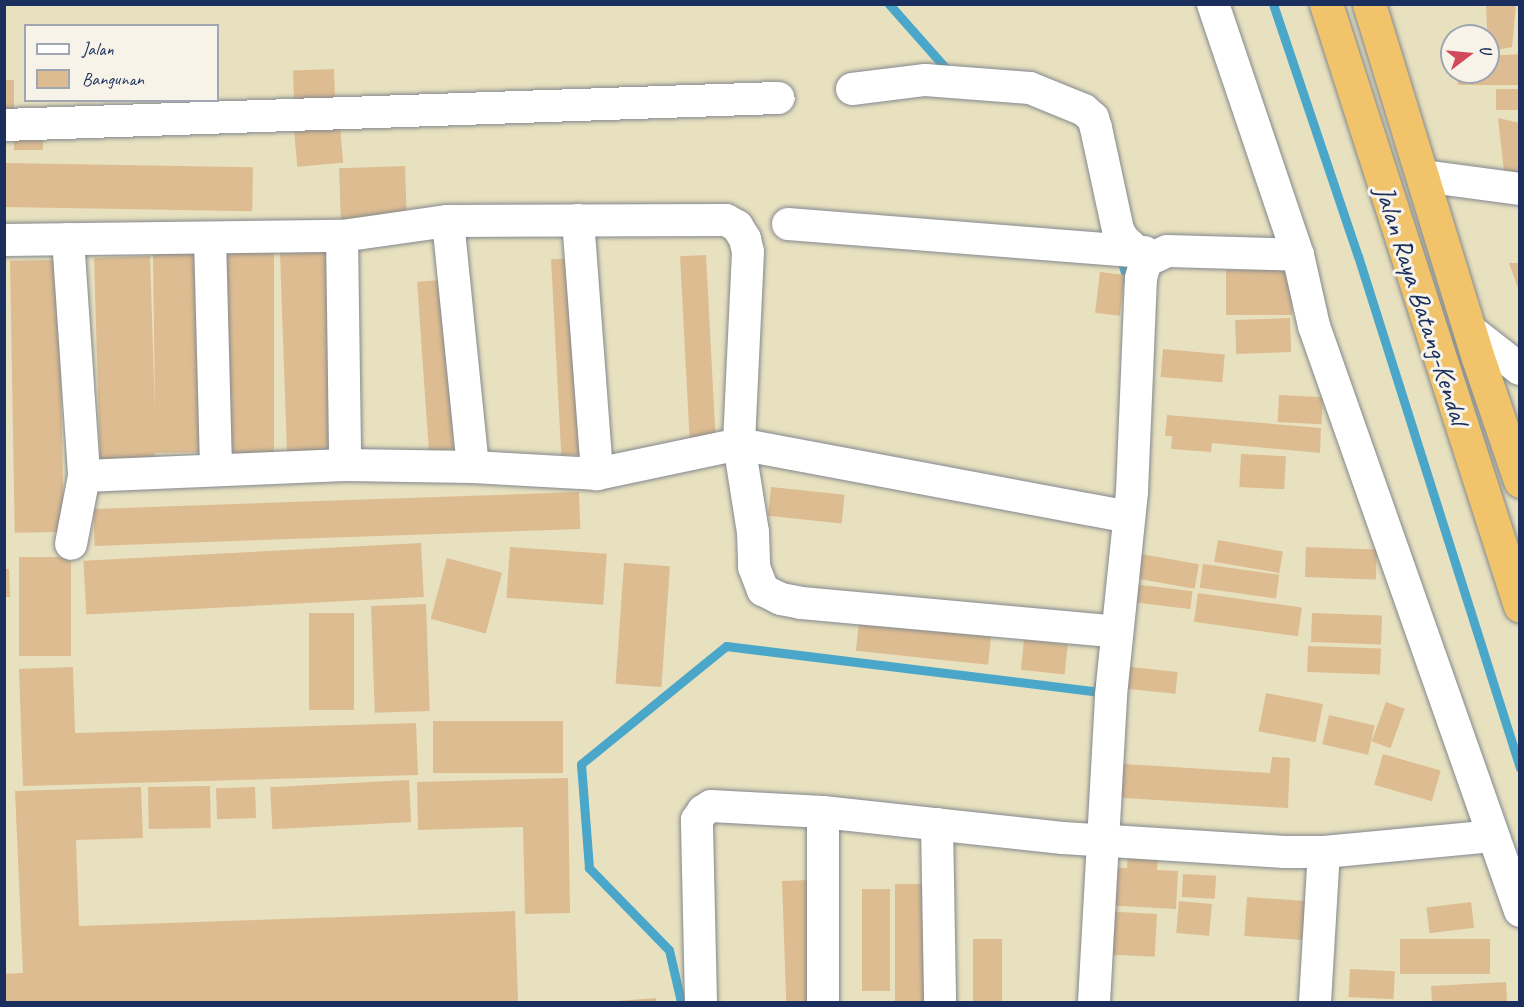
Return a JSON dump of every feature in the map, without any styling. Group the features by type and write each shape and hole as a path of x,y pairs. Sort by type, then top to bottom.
{"highway":[{"name":"Jalan Raya Batang-Kendal","path":"1326,4 1520,606"},
{"name":"Jalan Raya Batang-Kendal","path":"1369,4 1470,330 1520,481"}],"street":[{"path":"1213,4 1298,255 1314,326 1520,911"},
{"path":"852,89 925,80 1030,88 1084,110 1093,118 1096,128 1118,230 1123,239 1137,252"},
{"path":"4,124 779,98"},
{"path":"1423,176 1520,189"},
{"path":"4,240 342,236 448,221 714,218 726,220 737,226 746,239 748,252 740,444 753,532 754,567 764,590 781,599 801,603 1117,632"},
{"path":"578,220 597,474"},
{"path":"448,221 473,467"},
{"path":"788,225 1137,252 1298,255"},
{"path":"342,236 345,465"},
{"path":"210,238 216,470"},
{"path":"68,239 84,476 71,544"},
{"path":"1094,1002 1101,841 1117,632 1129,518 1141,278 1146,261 1167,251"},
{"path":"1470,330 1520,369"},
{"path":"84,476 345,465 473,467 597,474 740,444 1129,518"},
{"path":"701,1002 697,820 703,811 711,806 823,812 1101,841 1324,852 1492,836"},
{"path":"823,812 823,1002"},
{"path":"937,824 940,1002"},
{"path":"1315,1002 1324,852"}],"building":[{"path":"1516,4 1512,47 1500,50 1500,24 1487,24 1486,5"},
{"path":"1520,54 1520,85 1458,85 1500,84 1500,55"},
{"path":"334,69 335,99 294,100 293,70"},
{"path":"4,80 14,80 14,115 4,115"},
{"path":"1496,89 1520,89 1520,110 1496,110"},
{"path":"1498,118 1520,123 1520,173 1504,171"},
{"path":"340,127 343,163 297,167 294,131"},
{"path":"14,132 43,132 43,150 14,150"},
{"path":"4,163 253,167 252,211 4,207"},
{"path":"405,166 407,217 341,219 339,168"},
{"path":"199,251 201,452 155,453 155,459 100,460 94,258 150,256 155,412 153,252"},
{"path":"226,252 274,252 274,455 226,455"},
{"path":"326,252 333,452 287,453 280,254"},
{"path":"706,255 716,445 690,446 680,256"},
{"path":"575,258 585,454 561,455 551,259"},
{"path":"59,260 64,532 15,533 10,261"},
{"path":"1509,263 1520,263 1520,291 1519,291"},
{"path":"1226,270 1292,270 1292,315 1226,315"},
{"path":"1100,272 1125,275 1120,316 1095,313"},
{"path":"442,280 454,450 429,451 417,282"},
{"path":"1290,318 1291,352 1236,354 1235,320"},
{"path":"1163,349 1225,354 1222,382 1161,377"},
{"path":"1279,395 1323,397 1322,424 1278,422"},
{"path":"1167,415 1321,428 1320,453 1212,443 1211,452 1171,449 1172,436 1165,436"},
{"path":"1241,454 1286,456 1284,489 1239,487"},
{"path":"771,487 845,495 842,524 768,516"},
{"path":"579,492 580,529 95,546 93,509"},
{"path":"1218,540 1283,551 1279,573 1214,562"},
{"path":"421,543 424,597 86,615 83,561"},
{"path":"510,547 607,554 603,605 506,598"},
{"path":"1306,547 1377,549 1376,579 1305,577"},
{"path":"1130,552 1199,564 1195,589 1126,577"},
{"path":"19,557 71,557 71,656 19,656"},
{"path":"447,558 502,573 486,634 431,619"},
{"path":"624,563 670,566 661,687 616,684"},
{"path":"1203,564 1279,575 1276,598 1200,588"},
{"path":"4,569 9,569 10,597 4,597"},
{"path":"1125,583 1192,591 1190,609 1123,601"},
{"path":"1198,593 1302,608 1298,636 1194,622"},
{"path":"426,604 430,711 375,713 371,606"},
{"path":"309,613 354,613 354,710 309,710"},
{"path":"1312,613 1382,615 1381,644 1311,642"},
{"path":"859,621 991,635 988,665 856,651"},
{"path":"1024,640 1068,645 1065,674 1021,670"},
{"path":"1308,646 1381,649 1380,675 1307,672"},
{"path":"1121,666 1178,672 1175,694 1119,688"},
{"path":"73,667 75,733 416,723 418,775 23,786 19,669"},
{"path":"1266,693 1323,704 1315,742 1259,731"},
{"path":"1386,702 1405,709 1390,748 1372,741"},
{"path":"1329,715 1375,726 1368,755 1322,744"},
{"path":"433,721 563,721 563,773 433,773"},
{"path":"1383,754 1441,771 1432,801 1374,785"},
{"path":"1272,757 1290,758 1288,808 1107,797 1108,763 1270,773"},
{"path":"568,778 570,913 525,914 523,827 418,830 417,782"},
{"path":"409,780 411,822 272,829 270,787"},
{"path":"210,786 211,828 149,829 148,787"},
{"path":"141,787 143,838 76,840 79,926 515,911 518,1002 4,1002 4,974 23,973 15,791"},
{"path":"255,787 256,818 217,819 216,788"},
{"path":"1128,853 1158,857 1157,870 1178,871 1176,909 1102,905 1104,867 1127,868"},
{"path":"1183,874 1216,876 1215,899 1182,897"},
{"path":"810,880 814,1002 786,1002 782,881"},
{"path":"895,884 925,884 925,1002 895,1002"},
{"path":"862,889 890,889 890,991 862,991"},
{"path":"1247,897 1313,902 1310,941 1244,936"},
{"path":"1179,901 1212,904 1209,936 1176,933"},
{"path":"1471,902 1474,928 1430,933 1426,907"},
{"path":"1101,911 1157,914 1155,957 1099,954"},
{"path":"973,939 1002,939 1002,1002 973,1002"},
{"path":"1400,939 1490,939 1490,974 1400,974"},
{"path":"1350,969 1395,971 1393,999 1349,997"},
{"path":"1506,982 1507,1002 1432,1002 1431,986"},
{"path":"656,998 656,1002 618,1002 618,1001"}],"waterway":[{"path":"889,4 950,73"},
{"path":"1273,4 1358,256 1520,768"},
{"path":"1120,256 1129,286"},
{"path":"681,1002 669,950 589,868 581,764 726,646 1098,692 1099,683"}]}
